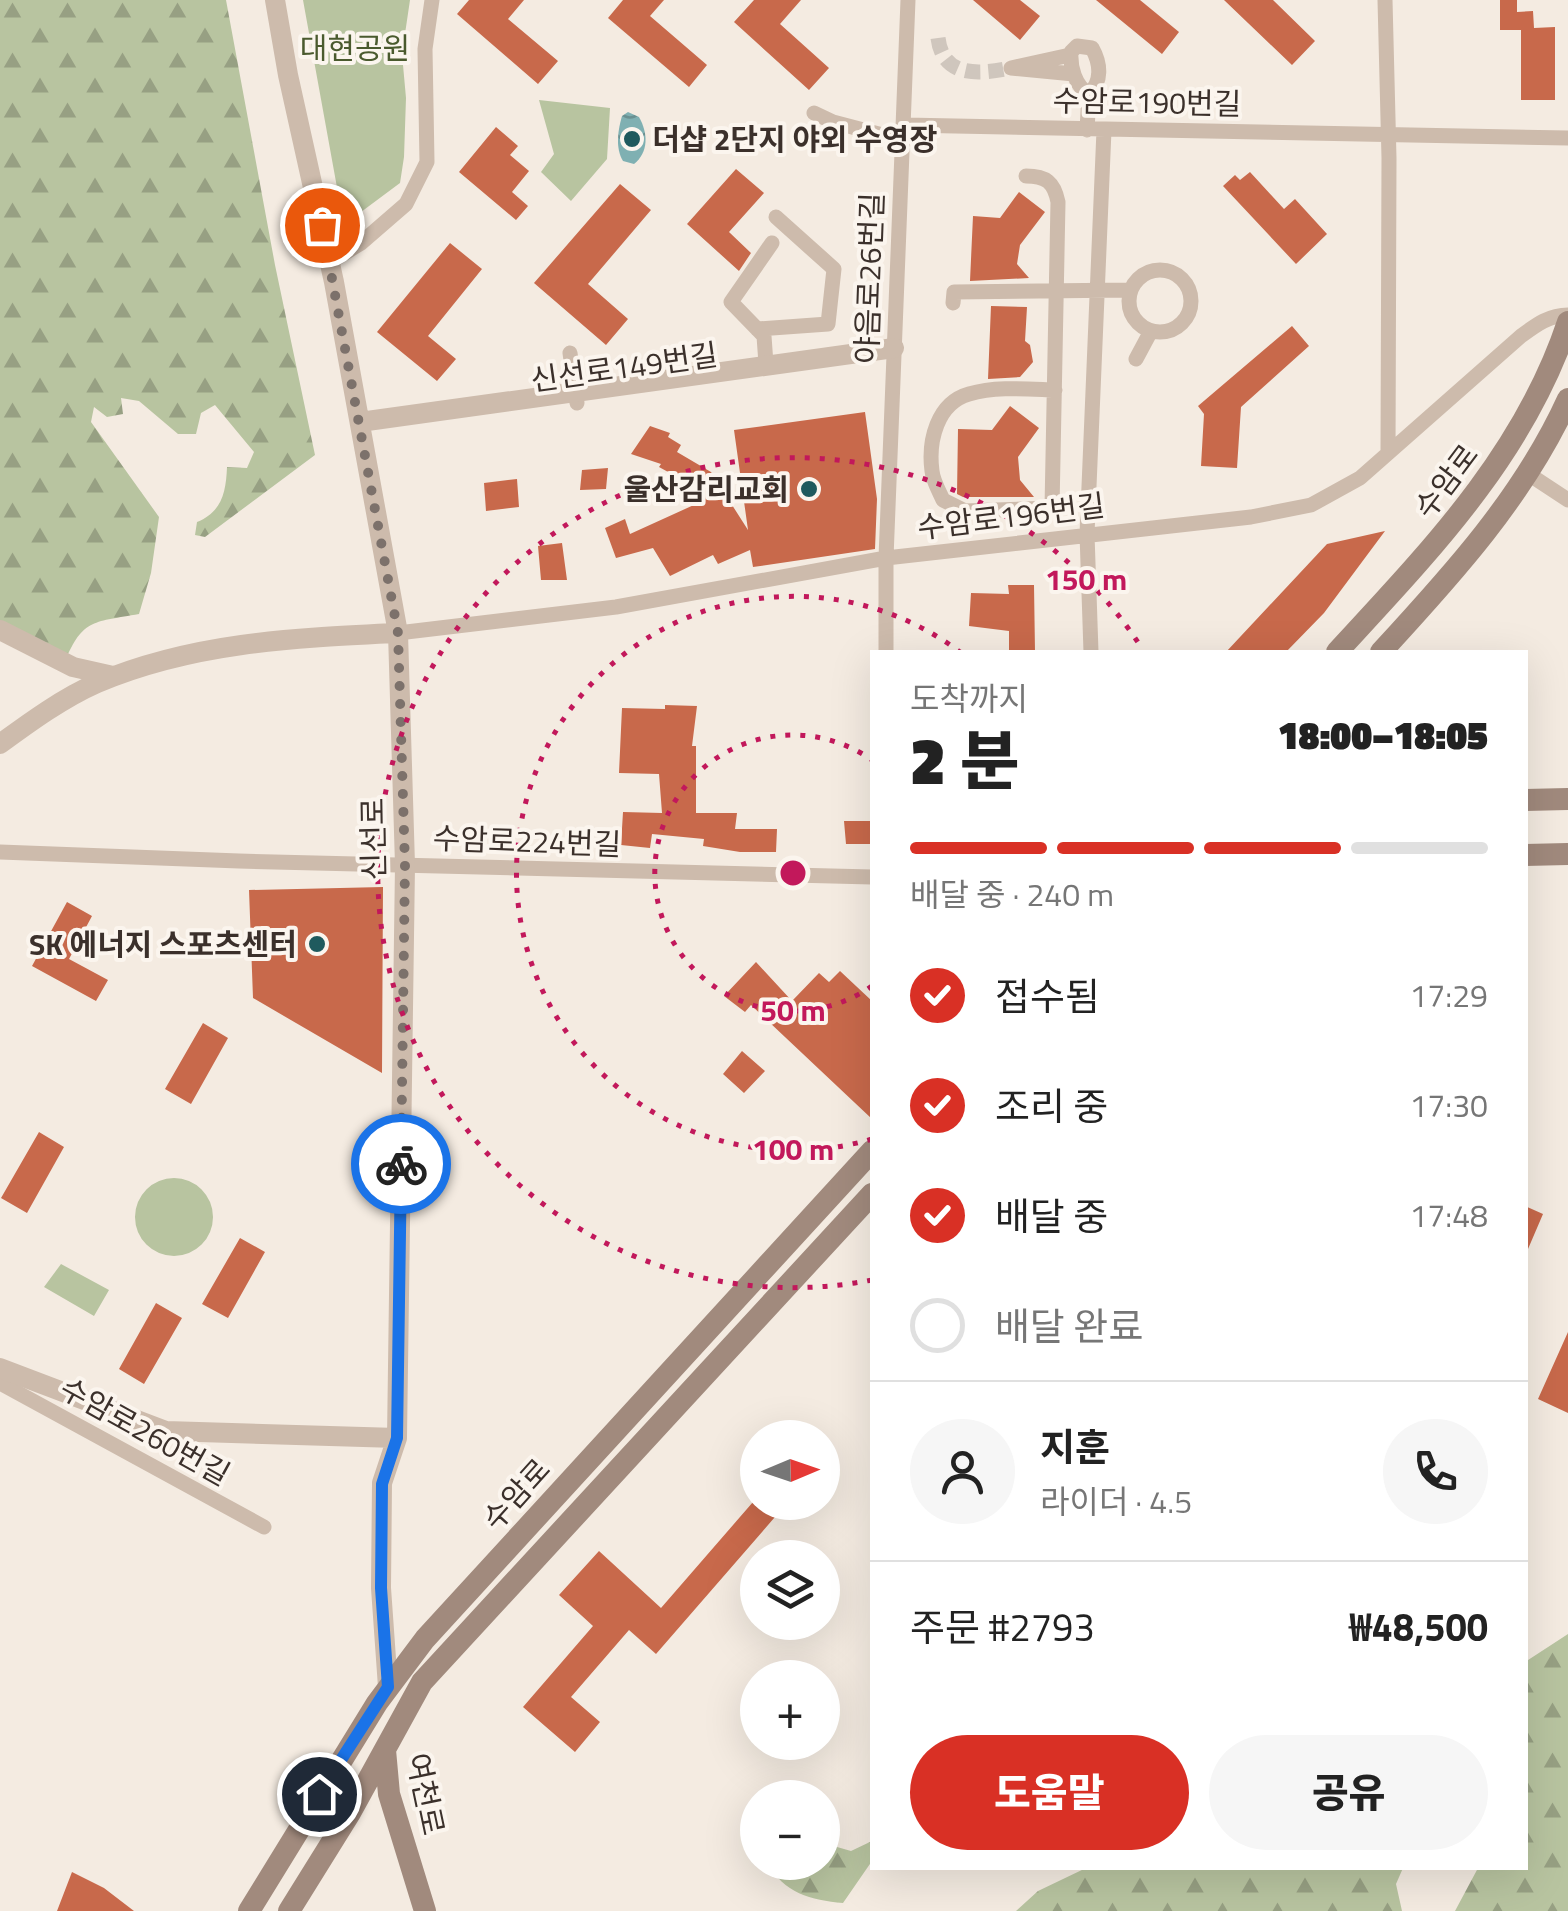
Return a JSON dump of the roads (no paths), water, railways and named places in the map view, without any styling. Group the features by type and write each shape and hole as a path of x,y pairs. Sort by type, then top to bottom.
{"main road":[{"name":"수암로","path":"1339,650 1488,481 1538,398 1568,319"},
{"name":"수암로","path":"1384,650 1480,540 1527,473 1568,399"},
{"path":"1529,800 1568,799"},
{"path":"1528,856 1568,854"},
{"name":"수암로","path":"249,1911 388,1687 424,1639 870,1154"},
{"name":"수암로","path":"289,1911 350,1813 416,1692 442,1657 870,1196"},
{"name":"여천로","path":"388,1687 385,1745 389,1794 426,1911"}],"street":[{"name":"신선로","path":"275,0 330,262 398,633 405,865 397,1438 382,1484 381,1588 388,1687"},
{"path":"330,262 361,243 406,204 427,162 424,50 432,0"},
{"name":"야음로26번길","path":"886,650 886,558 908,0"},
{"path":"1385,0 1389,132 1388,453"},
{"path":"1087,130 1089,94 1098,78 1096,56 1092,48 1082,45 1073,48 1070,55 1074,74 1089,94"},
{"path":"1070,55 1011,68 1074,74"},
{"name":"수암로190번길","path":"814,113 832,122 894,138 905,125 1568,138"},
{"path":"1091,650 1087,534 1104,130"},
{"path":"1026,176 1048,180 1055,188 1058,202 1052,508 965,512 943,500 932,473 933,441 938,421 950,403 967,394 993,390 1054,390"},
{"path":"757,328 828,324 834,269 776,217"},
{"path":"766,364 764,336 731,302 772,243"},
{"path":"1163,269 1182,278 1188,286 1191,307 1180,325 1162,332 1151,331 1142,327 1130,310 1130,290 1143,274 1163,269"},
{"path":"954,303 954,292 1130,290"},
{"name":"수암로196번길","path":"398,633 616,607 886,558 1251,517 1311,505 1351,484 1521,336 1556,315 1568,319"},
{"path":"1136,359 1151,331"},
{"path":"570,353 577,397 766,364 894,355"},
{"name":"신선로149번길","path":"361,427 894,355"},
{"path":"1527,473 1568,500"},
{"path":"0,630 73,667 117,676"},
{"path":"0,744 95,684 197,651 256,641 398,633"},
{"name":"수암로224번길","path":"0,852 870,877"},
{"path":"0,1368 166,1431 397,1438"},
{"name":"수암로260번길","path":"0,1383 264,1528"}],"water":[{"name":"더샵 2단지 야외 수영장","path":"628,112 639,117 645,136 645,148 634,164 623,161 618,145 622,116"}],"tunnel":[{"path":"938,38 941,51 955,67 976,72 1011,68"}],"place":[{"name":"더샵 2단지 야외 수영장","path":"632,139"},
{"name":"울산감리교회","path":"809,489"},
{"name":"SK 에너지 스포츠센터","path":"317,944"}],"park label":[{"name":"대현공원","path":"355,48"}]}
